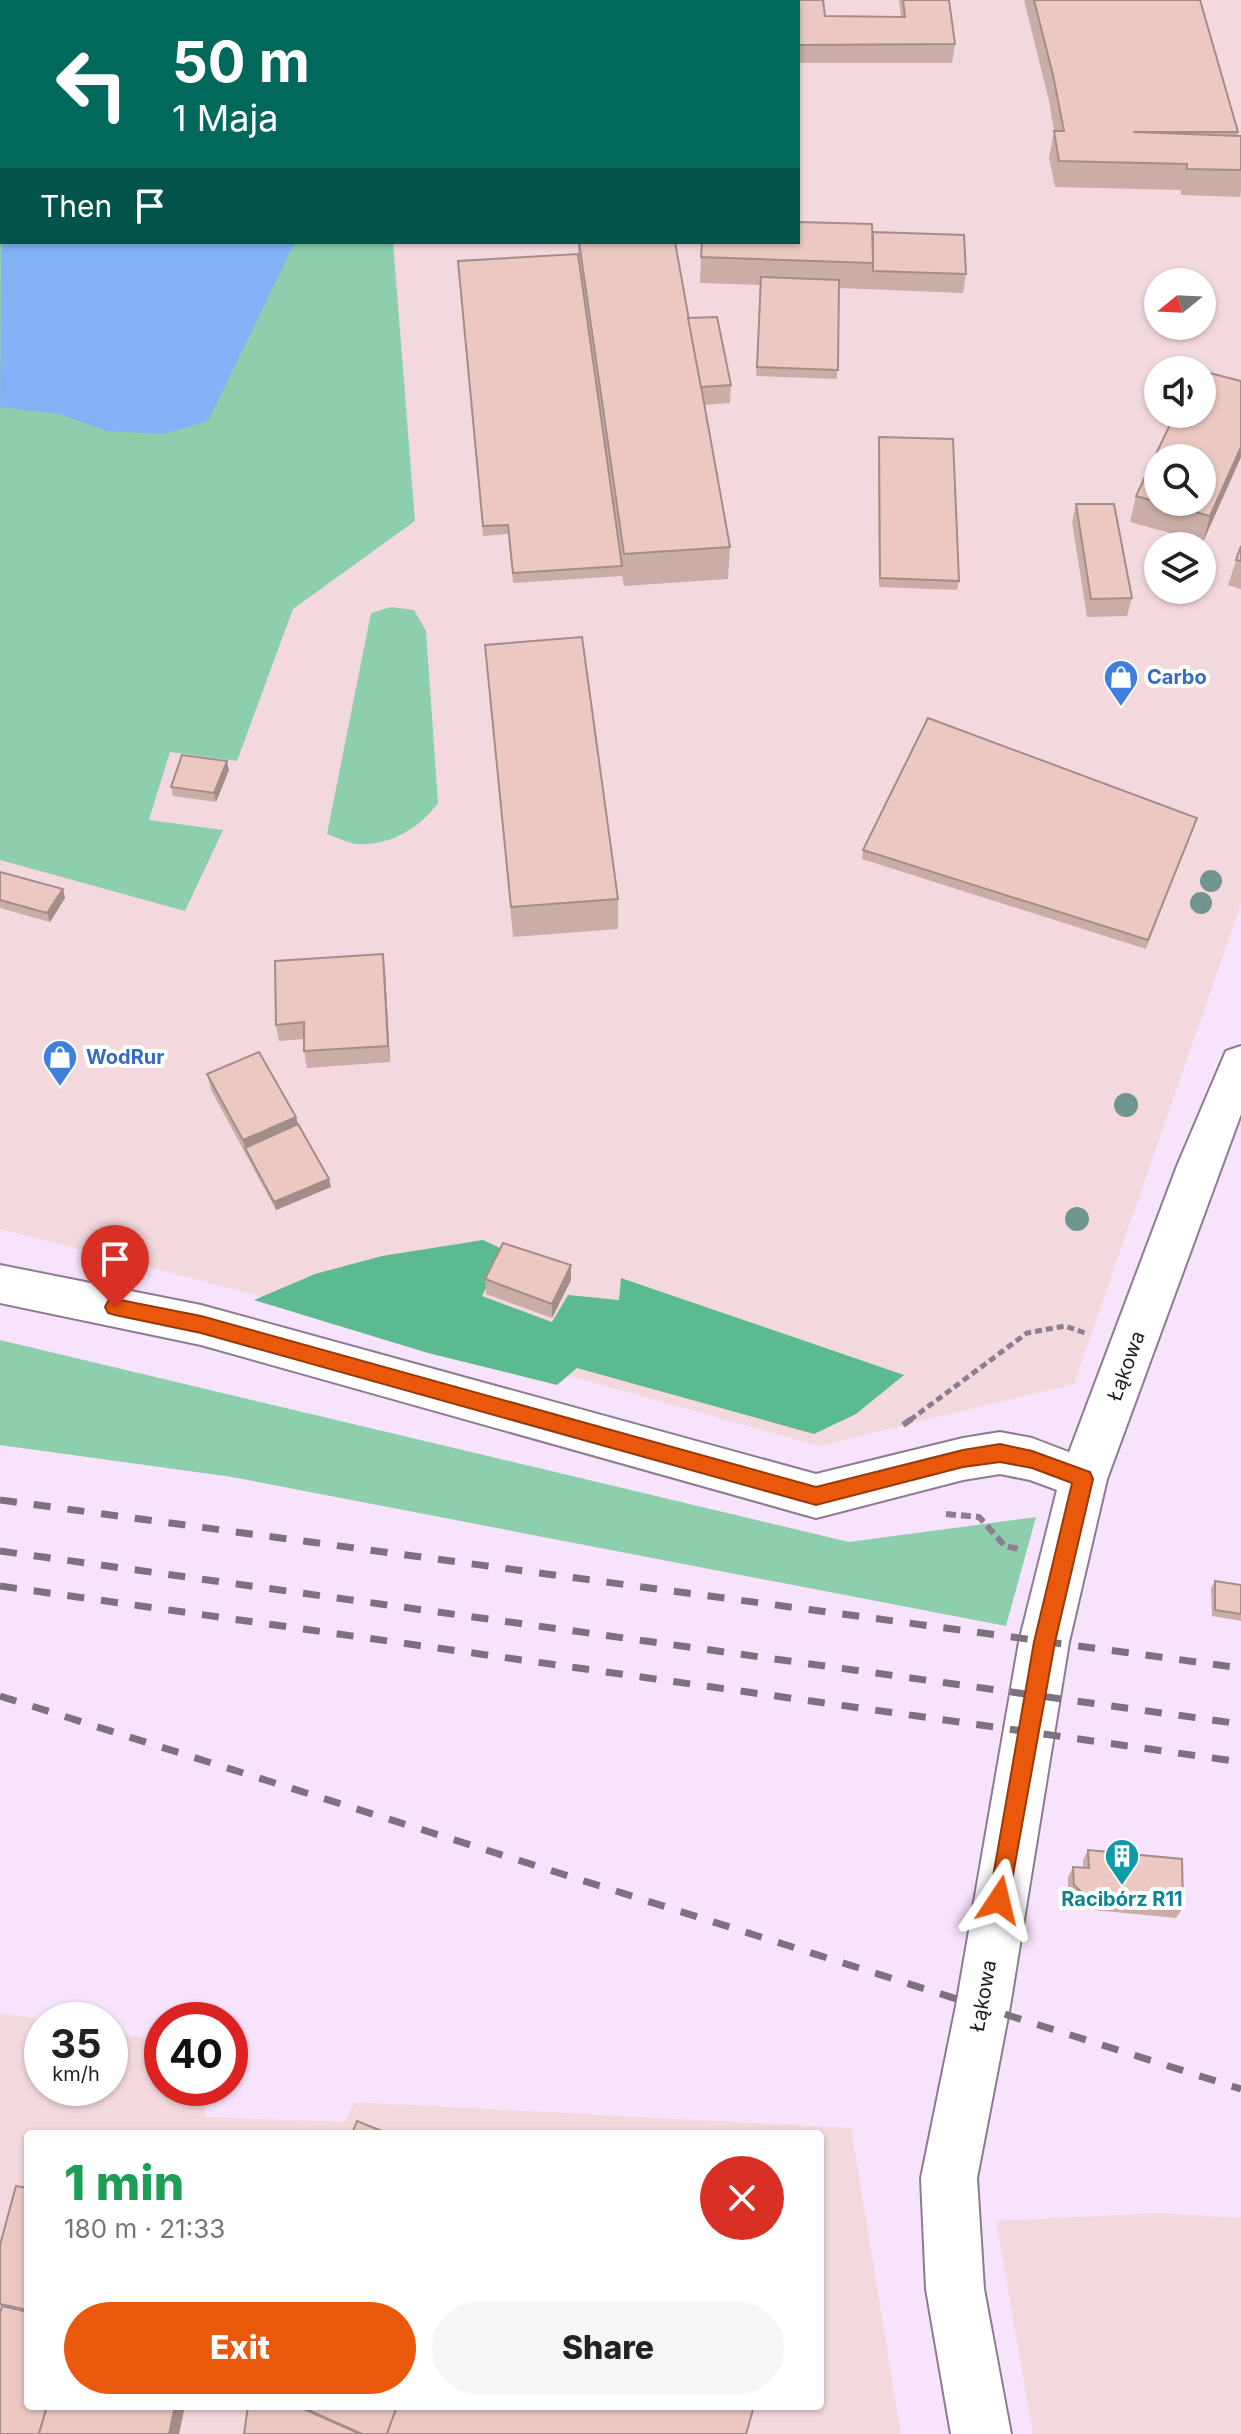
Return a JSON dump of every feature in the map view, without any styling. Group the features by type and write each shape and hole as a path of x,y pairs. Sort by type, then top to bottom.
{"street":[{"name":"Łąkowa","path":"981,2434 955,2289 949,2178 983,2006 1044,1642 1083,1479 1198,1163 1241,1063"},
{"path":"0,1284 201,1325 816,1496 963,1459 1000,1453 1032,1459 1083,1479"}],"path":[{"path":"899,1427 1027,1333 1065,1326 1132,1351"}],"shaded area":[{"path":"800,0 1241,0 1241,904 1074,1384 819,1446 548,1370 0,1229 0,859 222,830 149,821 170,752 237,760 293,609 415,521 392,244 800,244"},
{"path":"0,2013 24,2017 24,2106 128,2106 128,2035 144,2038 144,2106 206,2106 204,2117 344,2122 355,2102 851,2128 901,2434 0,2434"},
{"path":"1159,2213 1241,2218 1241,2434 1033,2434 996,2221"}],"green space":[{"path":"0,244 393,244 415,521 293,609 237,761 170,752 149,820 223,830 185,911 0,860"},
{"path":"391,607 414,610 426,631 438,803 403,834 381,842 357,844 327,834 371,613"},
{"path":"483,1240 504,1250 482,1296 552,1322 568,1295 619,1300 621,1278 904,1375 856,1414 814,1434 577,1368 557,1385 428,1353 254,1300 315,1274 382,1256"},
{"path":"0,1340 849,1542 1036,1517 1006,1626 232,1477 0,1445"}],"water":[{"path":"2,244 294,244 208,421 163,434 106,431 60,414 0,407"}],"building":[{"path":"800,0 823,0 825,16 905,17 903,0 949,0 955,44 800,45"},
{"path":"1034,0 1200,0 1238,132 1133,132 1241,136 1241,170 1187,169 1187,164 1059,161 1054,131 1064,131"},
{"path":"800,222 872,224 873,263 701,257 702,244 800,244"},
{"path":"873,232 964,235 966,274 873,271"},
{"path":"579,244 675,244 730,547 624,554"},
{"path":"578,254 622,566 513,573 508,525 483,526 458,261"},
{"path":"761,277 839,280 838,370 757,367"},
{"path":"717,317 731,385 701,387 688,318"},
{"path":"1216,375 1241,381 1241,447 1216,503 1216,444 1161,444 1168,428 1216,428"},
{"path":"879,437 953,439 959,581 880,578"},
{"path":"1144,479 1144,498 1136,496"},
{"path":"1076,504 1114,504 1132,598 1091,599"},
{"path":"582,637 618,899 511,907 485,645"},
{"path":"928,718 1197,818 1148,940 863,850"},
{"path":"182,755 227,761 214,793 171,787"},
{"path":"0,872 63,889 47,913 0,900"},
{"path":"383,954 388,1046 304,1051 304,1022 276,1025 275,961"},
{"path":"259,1052 296,1117 243,1140 207,1074"},
{"path":"298,1124 329,1179 274,1202 245,1148"},
{"path":"503,1243 571,1265 552,1304 485,1279"},
{"path":"1215,1581 1241,1585 1241,1614 1215,1610"},
{"name":"Racibórz R11","path":"1088,1850 1182,1859 1183,1908 1089,1899 1074,1885 1073,1867 1089,1868"},
{"path":"357,2121 379,2130 354,2130"},
{"path":"16,2186 24,2187 24,2309 0,2304 0,2245"},
{"path":"2,2306 24,2311 24,2410 46,2410 39,2434 0,2434"},
{"path":"46,2410 174,2410 169,2434 39,2434"},
{"path":"247,2410 306,2410 360,2434 244,2434"},
{"path":"308,2410 396,2410 387,2434 362,2434"},
{"path":"396,2410 753,2410 746,2434 387,2434"}],"railway":[{"path":"0,1500 1241,1668"},
{"path":"0,1551 1241,1724"},
{"path":"0,1586 1241,1762"},
{"path":"0,1696 1241,2089"}],"place":[{"name":"Carbo","path":"1121,708"},
{"name":"WodRur","path":"60,1088"},
{"name":"Racibórz R11","path":"1122,1887"}],"route":[{"path":"115,1307 201,1325 816,1496 963,1459 1000,1453 1032,1459 1083,1479 1044,1642 999,1900"}]}
